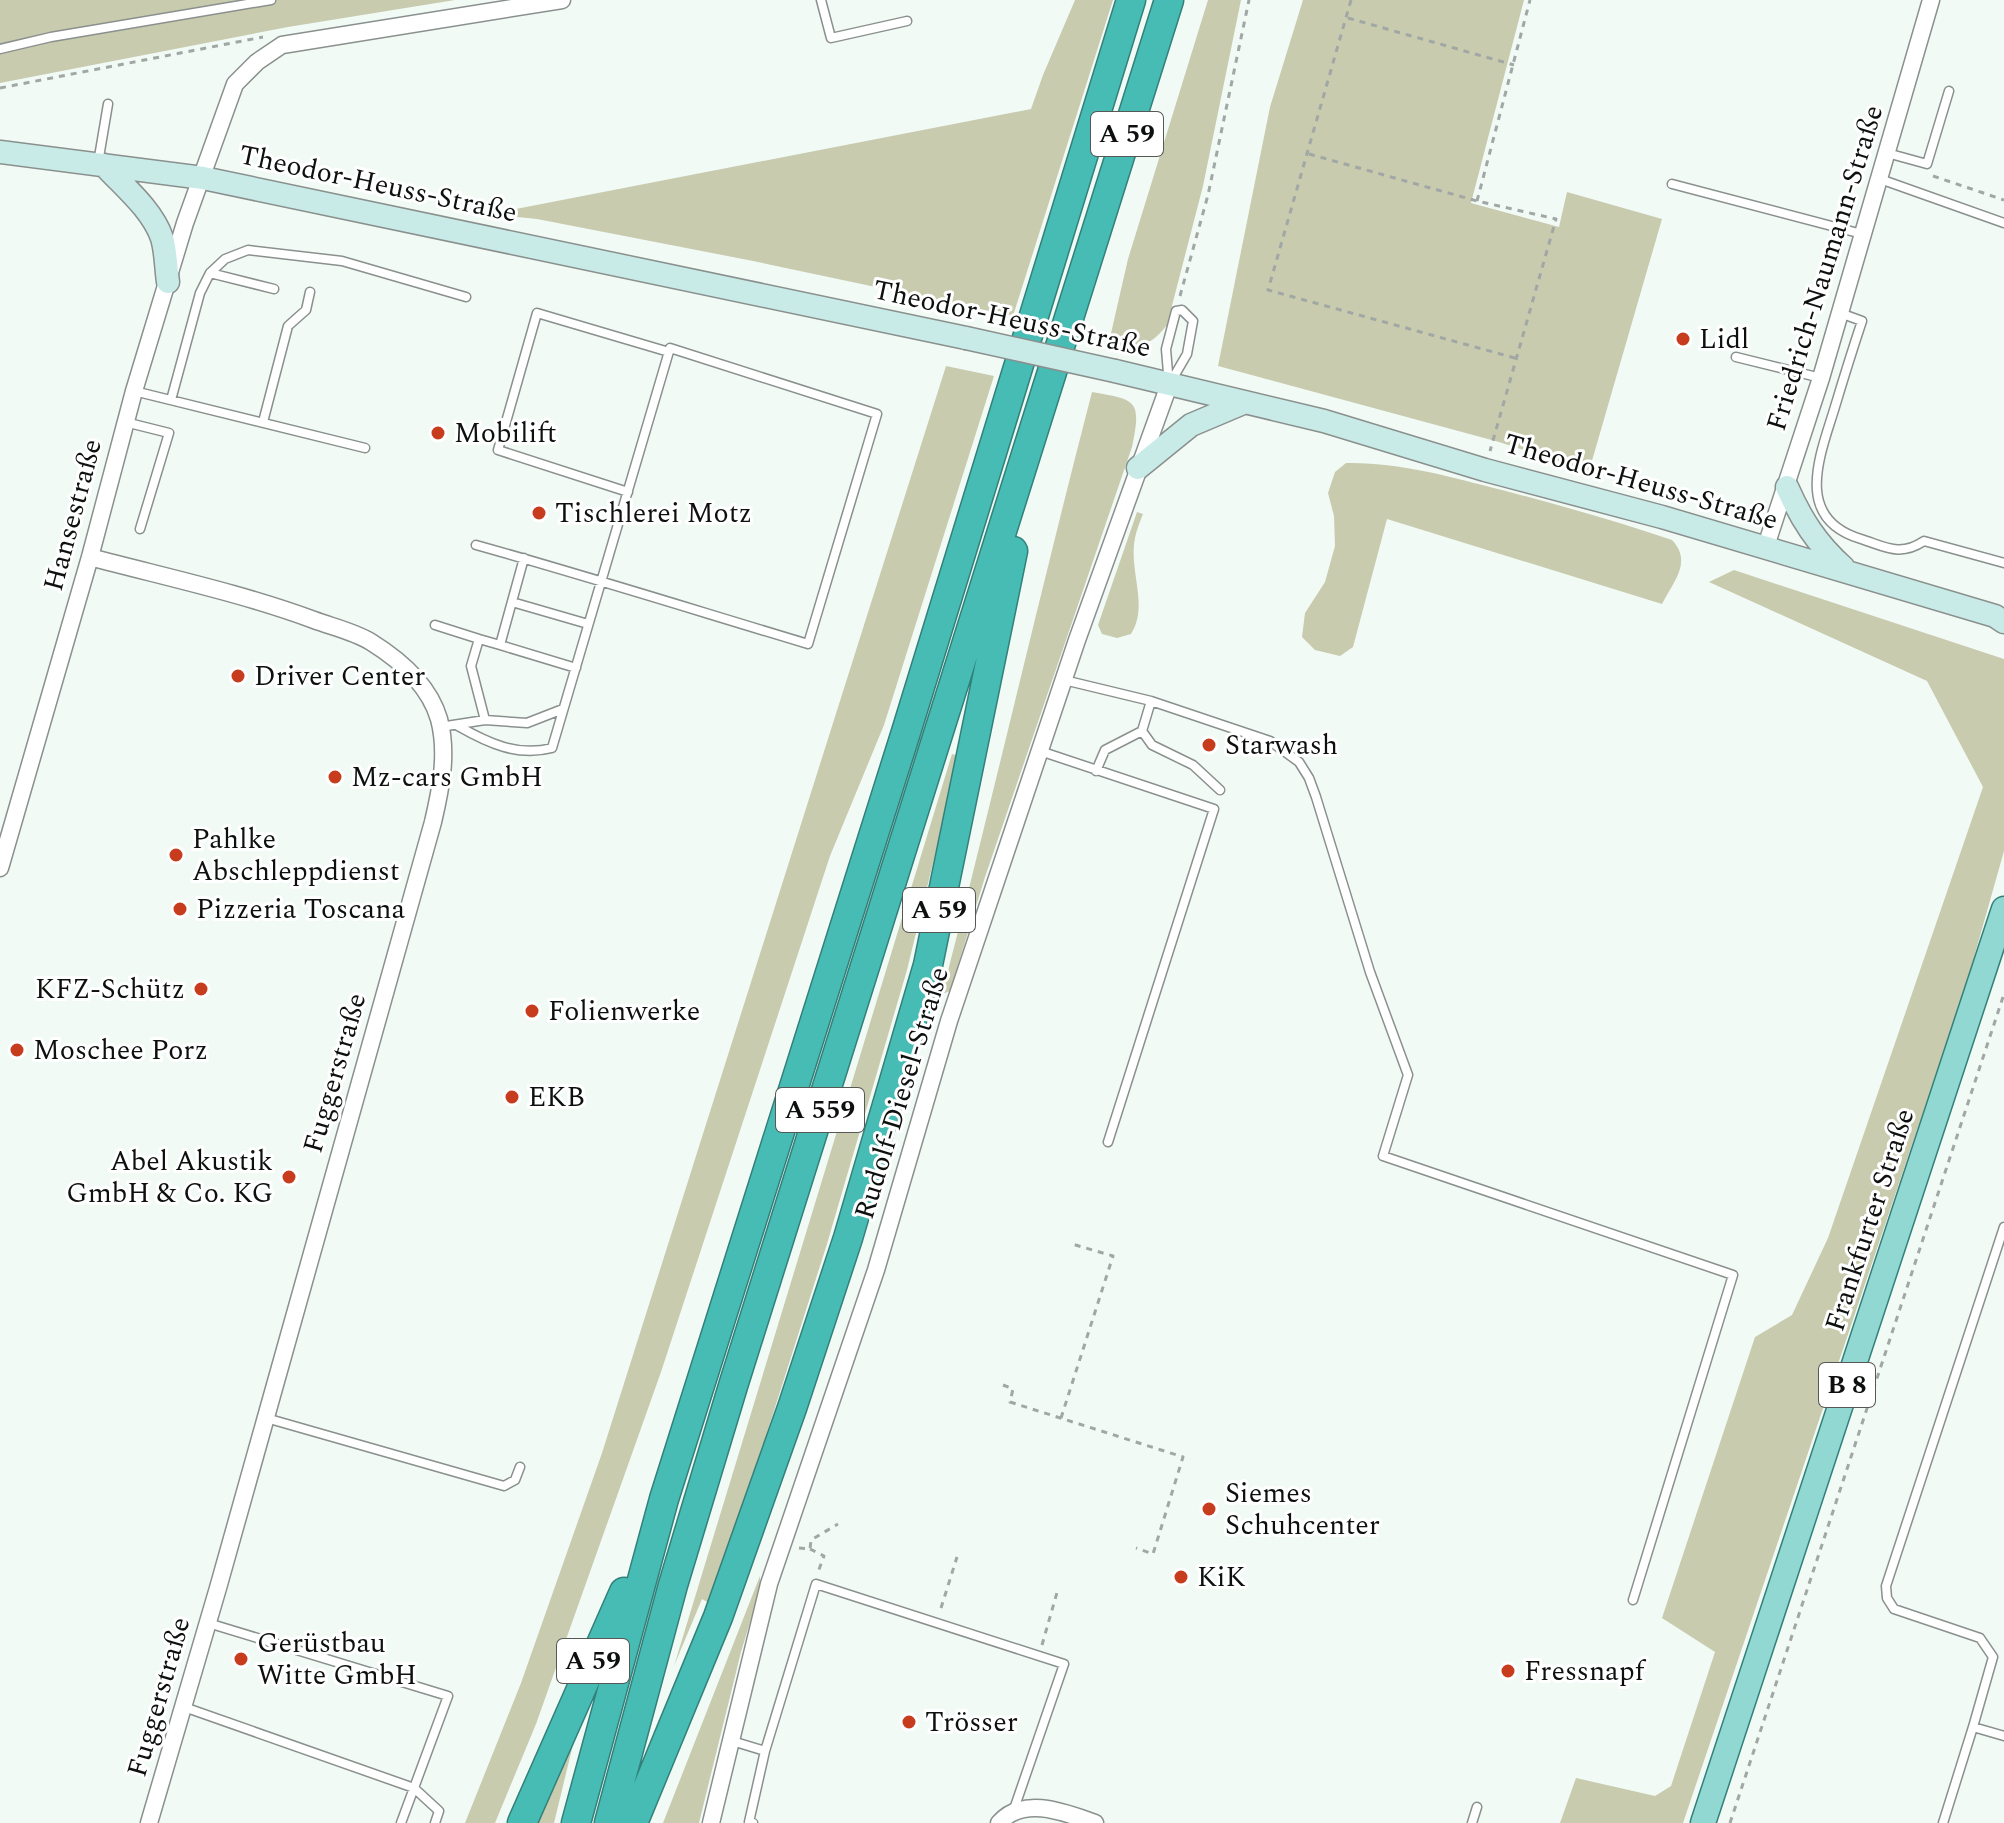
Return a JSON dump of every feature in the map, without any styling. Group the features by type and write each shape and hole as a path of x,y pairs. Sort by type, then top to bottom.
{"highway":[{"name":"A 59","path":"522,1823 664,1499 906,732 1131,0"},
{"name":"A 59","path":"633,1823 718,1617 848,1238 928,965 1043,401 1169,0"},
{"name":"A 559","path":"609,1823 673,1585 733,1386 1043,401"},
{"path":"576,1823 664,1499"}],"main road":[{"name":"Theodor-Heuss-Straße","path":"0,152 203,178 1115,371 1324,421 1485,470 1662,517 1846,571 2002,620"},
{"path":"101,164 150,215 158,228 163,241 168,282"},
{"path":"1138,468 1191,425 1243,403"},
{"path":"1787,487 1804,524 1846,571"},
{"name":"Frankfurter Straße","path":"1703,1823 2004,909"}],"street":[{"path":"282,45 486,6 562,0"},
{"name":"Friedrich-Naumann-Straße","path":"1765,549 1821,378 1931,0"},
{"name":"Hansestraße","path":"0,868 90,557 125,422 185,223 235,84 257,62 282,45"},
{"name":"Rudolf-Diesel-Straße","path":"711,1823 769,1584 876,1270 949,1021 1064,680 1169,385"},
{"name":"Fuggerstraße","path":"90,557 278,607 368,640 394,657 418,680 434,707 444,748 443,773 433,822 149,1823"},
{"path":"1006,1819 1025,1809 1046,1809 1095,1823"}],"lane":[{"path":"0,49 51,37 271,0"},
{"path":"821,0 831,38 907,21"},
{"path":"1887,153 1927,164 1949,91"},
{"path":"101,164 108,104"},
{"path":"1880,179 2004,223"},
{"path":"1672,184 1863,235"},
{"path":"171,400 200,293 210,273 225,259 248,250 342,261 466,297"},
{"path":"210,273 274,289"},
{"path":"263,422 288,326 306,310 310,292"},
{"path":"1182,310 1193,321 1187,354 1169,385 1166,349 1176,311 1182,310"},
{"path":"628,492 498,450 537,313 669,352"},
{"path":"1840,313 1862,321 1816,466 1819,503 1827,520 1854,537 1900,551 1910,550 1924,541 2004,563"},
{"path":"458,726 489,744 535,753 552,748 588,624 601,582 628,492 670,348 877,414 808,644 601,582 524,558 476,545"},
{"path":"1736,357 1821,378"},
{"path":"134,391 365,448"},
{"path":"125,422 169,433 140,529"},
{"path":"500,645 524,558"},
{"path":"512,602 588,624"},
{"path":"435,625 576,668"},
{"path":"479,639 471,666 485,720"},
{"path":"1064,680 1151,701 1270,741 1299,762 1309,778 1370,972 1408,1075 1383,1156 1733,1275 1633,1600"},
{"path":"1096,771 1105,750 1142,731 1151,701"},
{"path":"440,727 485,720 527,723 563,709"},
{"path":"1142,731 1152,745 1193,765 1220,790"},
{"path":"1040,751 1214,809 1108,1142"},
{"path":"1943,1823 1993,1657 1980,1638 1894,1609 1887,1598 1886,1586 2004,1227"},
{"path":"265,1418 504,1486 515,1480 520,1467"},
{"path":"753,1823 749,1822 765,1751 816,1584 1064,1664 1006,1819"},
{"path":"208,1623 448,1696 401,1823"},
{"path":"184,1707 414,1788 439,1811 435,1823"},
{"path":"1973,1727 2004,1736"},
{"path":"731,1741 765,1751"},
{"path":"1472,1823 1477,1807"}],"path":[{"path":"1176,311 1208,195 1249,0"},
{"path":"1351,0 1268,290 1515,358"},
{"path":"1477,201 1530,0"},
{"path":"1346,17 1514,65"},
{"path":"0,88 260,36 282,45"},
{"path":"1309,154 1477,201 1556,219 1485,470"},
{"path":"1927,164 1935,179 2004,200"},
{"path":"1730,1823 2004,994"},
{"path":"1061,1418 1113,1256 1072,1244"},
{"path":"1003,1385 1013,1389 1010,1402 1183,1457 1153,1554 1136,1548"},
{"path":"810,1549 811,1540 838,1524"},
{"path":"795,1548 810,1549 824,1556 816,1584"},
{"path":"936,1624 957,1557"},
{"path":"1038,1656 1058,1589"}],"green space":[{"path":"0,0 455,0 288,27 0,83"},
{"path":"1075,0 1113,0 1013,316 753,261 537,219 490,214 1031,109"},
{"path":"1208,0 1241,0 1203,186 1167,325 1148,343 1127,346 1109,342 1128,259"},
{"path":"1303,0 1524,0 1471,203 1559,227 1567,192 1662,219 1589,471 1499,442 1218,366 1270,107"},
{"path":"946,366 994,376 884,725 830,856 661,1372 536,1724 495,1823 465,1823 521,1683 602,1453"},
{"path":"1092,392 1118,397 1132,404 1136,419 1132,447 985,877 950,991 942,994 1054,542"},
{"path":"1346,463 1386,465 1444,475 1651,533 1672,540 1678,548 1681,556 1679,572 1662,604 1387,519 1353,647 1340,656 1315,650 1302,637 1305,613 1325,582 1335,546 1334,516 1328,493 1335,472"},
{"path":"1137,512 1143,514 1134,545 1138,613 1131,634 1117,638 1102,634 1098,625"},
{"path":"1734,570 2004,659 2004,851 1967,982 1683,1823 1560,1823 1576,1778 1655,1796 1671,1786 1715,1652 1662,1618 1755,1337 1792,1315 1828,1238 1983,787 1927,681 1709,582"},
{"path":"952,754 959,756 907,970 827,1244 709,1603 702,1599 674,1666"},
{"path":"760,1576 760,1589 741,1652 699,1823 663,1823"},
{"path":"578,1724 554,1823 536,1823"}],"place":[{"name":"Lidl","path":"1683,339"},
{"name":"Mobilift","path":"438,433"},
{"name":"Tischlerei Motz","path":"539,513"},
{"name":"Driver Center","path":"238,676"},
{"name":"Starwash","path":"1209,745"},
{"name":"Mz-cars GmbH","path":"335,777"},
{"name":"Pahlke Abschleppdienst","path":"176,855"},
{"name":"Pizzeria Toscana","path":"180,909"},
{"name":"KFZ-Schütz","path":"201,989"},
{"name":"Folienwerke","path":"532,1011"},
{"name":"Moschee Porz","path":"17,1050"},
{"name":"EKB","path":"512,1097"},
{"name":"Abel Akustik GmbH & Co. KG","path":"289,1177"},
{"name":"Siemes Schuhcenter","path":"1209,1509"},
{"name":"KiK","path":"1181,1577"},
{"name":"Gerüstbau Witte GmbH","path":"241,1659"},
{"name":"Fressnapf","path":"1508,1671"},
{"name":"Trösser","path":"909,1722"}]}
